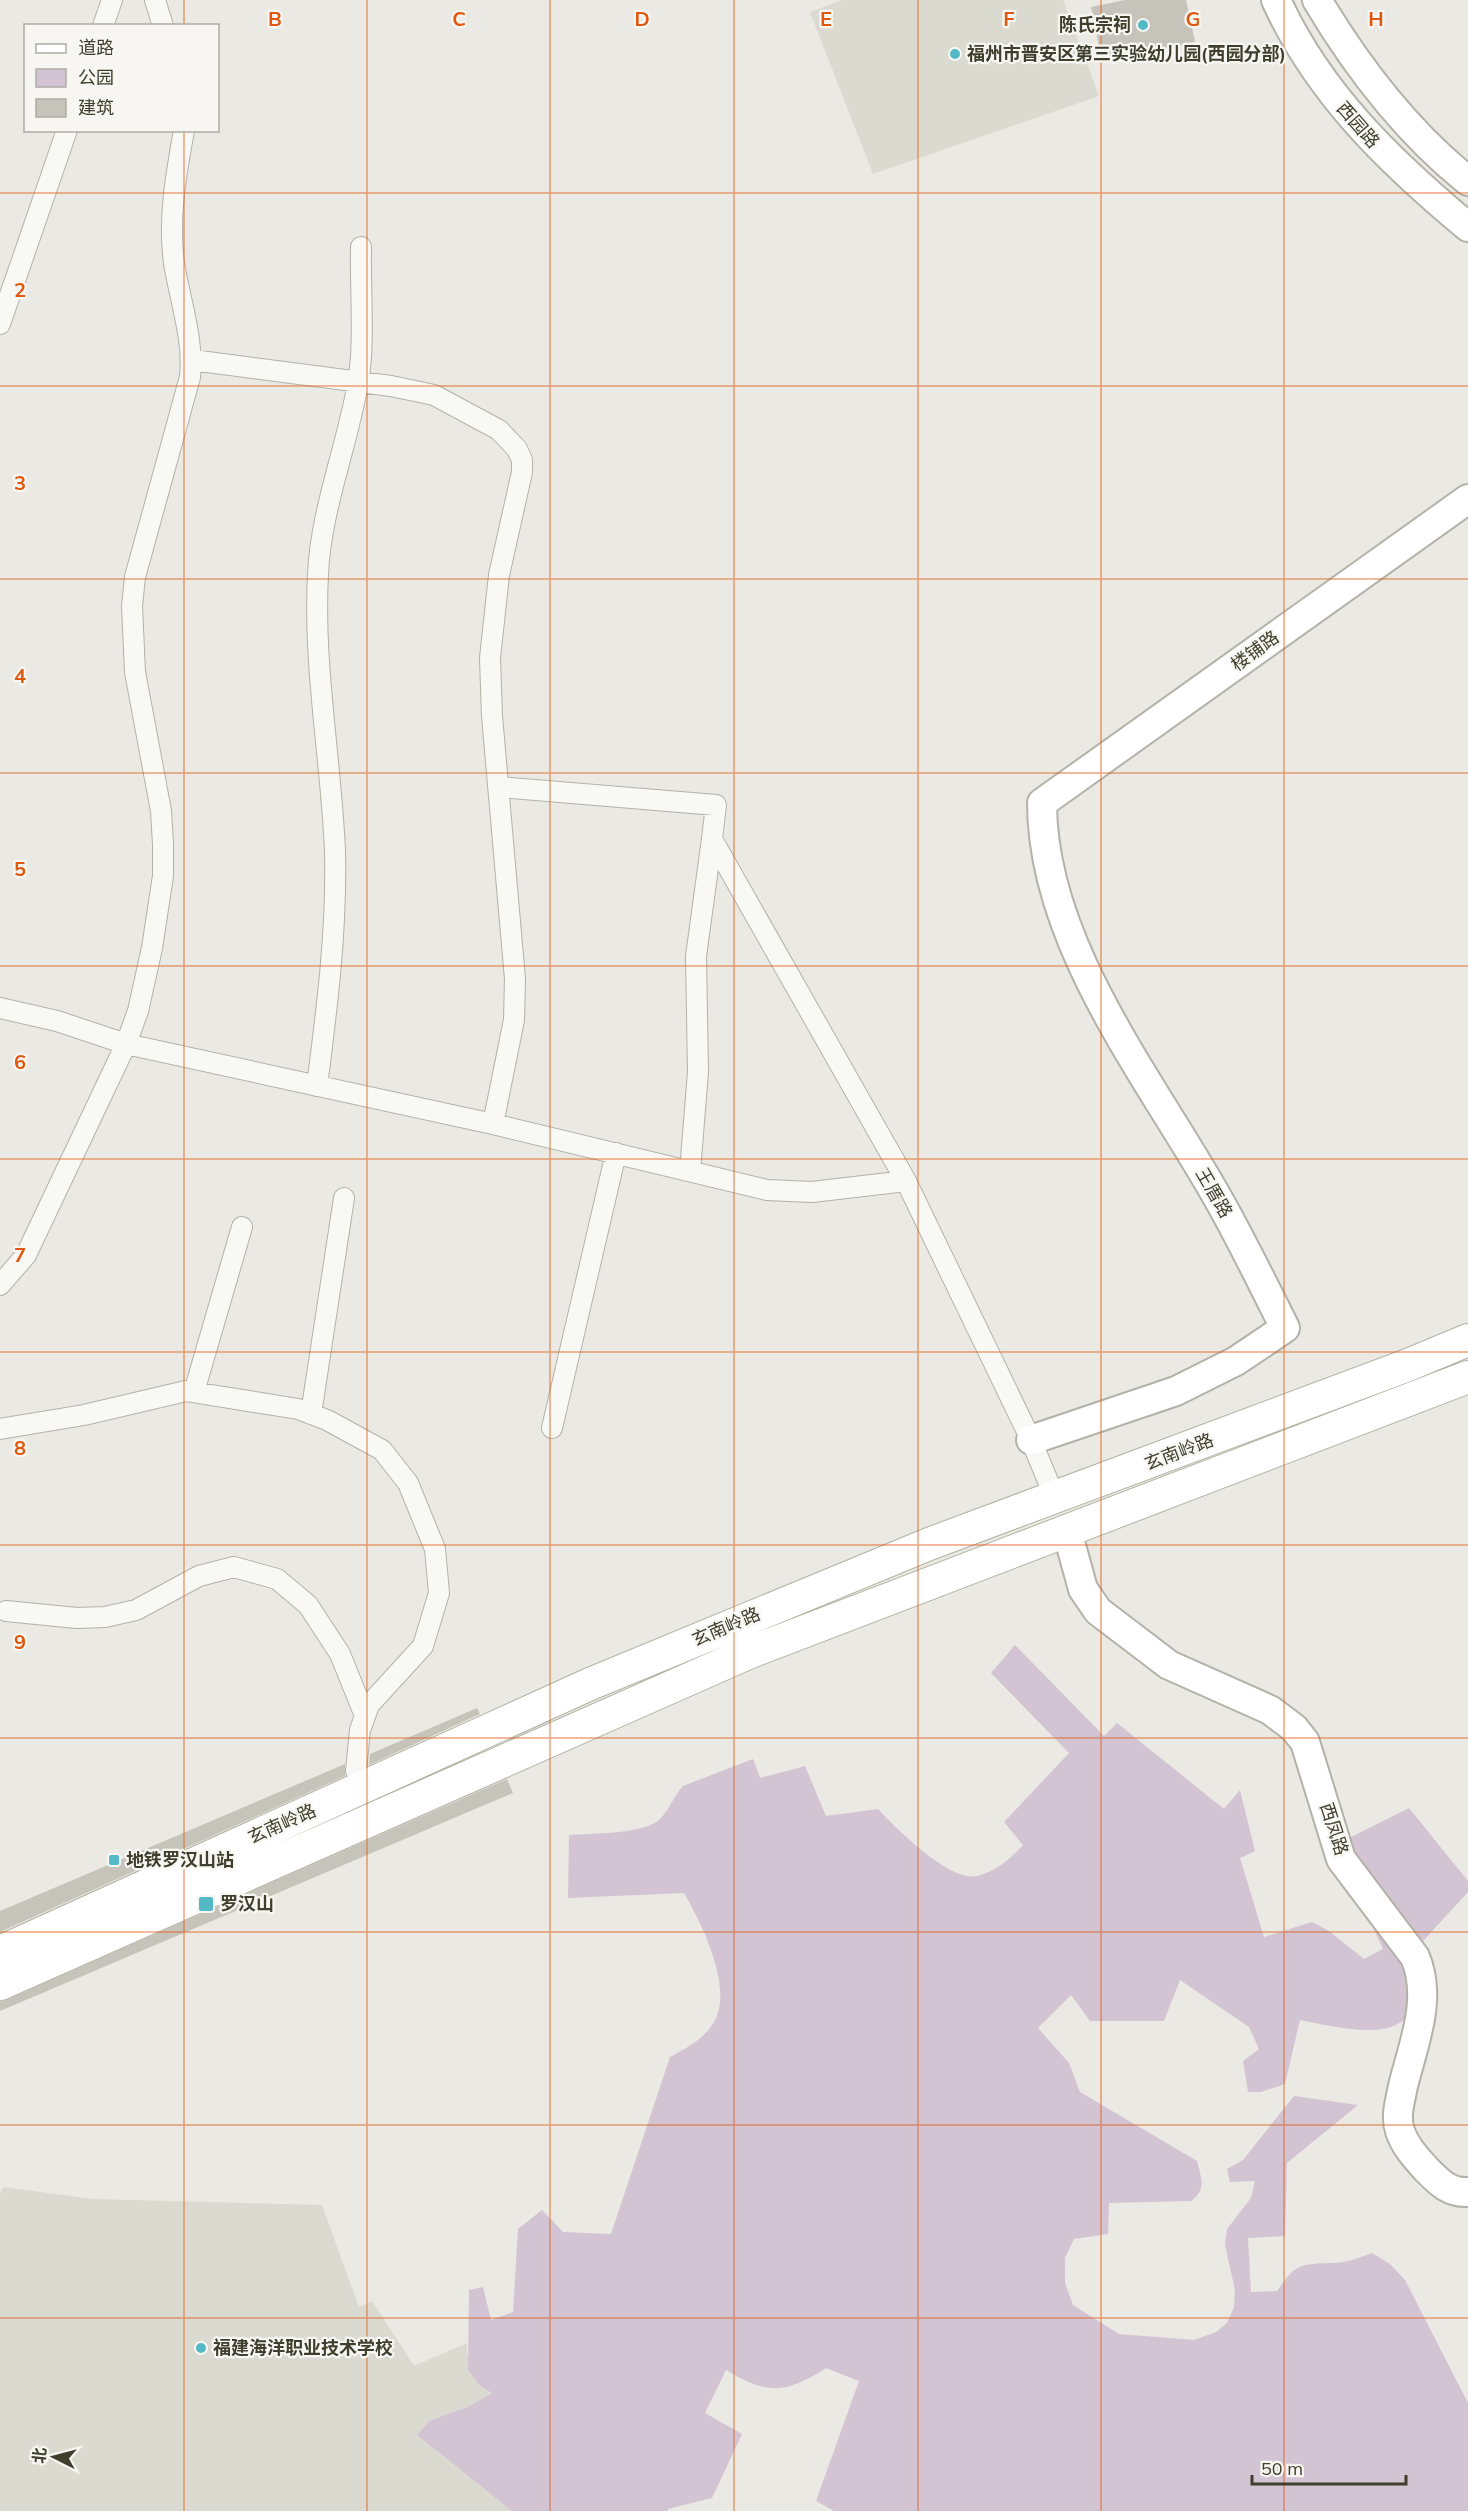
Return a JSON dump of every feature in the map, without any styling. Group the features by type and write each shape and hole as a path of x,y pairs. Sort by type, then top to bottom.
{"main road":[{"name":"玄南岭路","path":"0,1952 590,1684 929,1544 1210,1440 1468,1340"},
{"name":"玄南岭路","path":"0,1984 818,1624 1225,1472 1468,1377"}],"street":[{"path":"104,24 112,0"},
{"path":"155,0 162,24"},
{"name":"西园路","path":"1276,0 1320,77 1354,122 1405,174 1468,227"},
{"path":"1317,0 1353,56 1386,97 1425,142 1468,181"},
{"path":"0,324 66,132"},
{"path":"0,1285 26,1255 126,1044 146,982 163,876 161,811 135,672 132,606 135,577 190,378 192,360 174,262 172,230 173,191 184,132"},
{"path":"317,1086 327,1007 335,889 335,850 317,625 318,572 321,538 359,382 361,247"},
{"path":"192,360 414,390 451,403 499,430 511,441 522,460 520,484 499,574 491,631 492,716 500,787 515,997 510,1043 493,1124"},
{"name":"楼铺路","path":"1042,803 1468,499"},
{"path":"500,787 716,805 696,956 698,1064 690,1171"},
{"name":"王厝路","path":"1031,1440 1176,1391 1225,1368 1285,1328 1220,1202 1151,1089 1088,975 1054,890 1044,839 1042,803"},
{"path":"712,839 906,1181 1031,1440 1055,1498"},
{"path":"0,1008 57,1021 126,1044 493,1124 789,1193 906,1181"},
{"path":"552,1428 616,1153"},
{"path":"311,1414 344,1198"},
{"path":"194,1392 242,1227"},
{"path":"0,1430 84,1415 186,1391 298,1409 382,1450 408,1483 435,1549 439,1593 423,1646 369,1705 360,1730 356,1771"},
{"name":"西凤路","path":"1067,1531 1083,1589 1098,1611 1169,1665 1270,1710 1294,1728 1305,1742 1341,1859 1414,1958 1422,1976 1422,2003 1398,2109 1400,2130 1416,2158 1442,2184 1450,2190 1468,2192"},
{"path":"6,1611 77,1618 105,1617 136,1610 199,1576 234,1567 277,1579 308,1605 340,1654 365,1716"}],"shaded area":[{"name":"福州市晋安区第三实验幼儿园(西园分部)","path":"842,0 1063,0 1099,96 873,174 810,12"},
{"name":"福建海洋职业技术学校","path":"3,2187 93,2199 322,2205 359,2307 372,2301 414,2366 467,2343 467,2354 479,2385 493,2392 467,2407 429,2421 417,2435 512,2511 0,2511 0,2194"}],"green space":[{"path":"1015,1645 1104,1736 1117,1723 1224,1809 1240,1790 1255,1851 1240,1858 1264,1937 1312,1922 1329,1931 1364,1959 1383,1949 1335,1845 1409,1808 1468,1881 1468,1892 1412,1953 1413,2004 1404,2020 1392,2027 1361,2030 1300,2020 1285,2084 1261,2092 1248,2092 1243,2061 1259,2049 1249,2027 1180,1980 1164,2021 1090,2021 1071,1995 1038,2028 1069,2063 1080,2092 1197,2161 1202,2183 1196,2197 1191,2201 1109,2203 1108,2234 1074,2239 1065,2258 1065,2283 1073,2305 1119,2334 1194,2340 1216,2332 1227,2323 1234,2307 1235,2290 1225,2245 1227,2229 1251,2198 1255,2181 1230,2182 1227,2169 1243,2160 1294,2096 1358,2105 1287,2163 1285,2236 1248,2238 1251,2292 1277,2291 1289,2275 1305,2265 1341,2262 1372,2253 1390,2264 1405,2280 1468,2403 1468,2511 834,2511 816,2501 859,2381 826,2368 799,2383 776,2388 753,2384 726,2370 705,2413 742,2434 712,2498 668,2509 668,2511 512,2511 417,2435 429,2421 467,2407 492,2393 479,2385 468,2370 469,2290 483,2287 491,2320 513,2312 518,2229 542,2210 563,2232 611,2234 670,2057 694,2043 704,2034 713,2024 719,2010 720,1994 714,1957 684,1893 568,1898 569,1835 631,1830 654,1824 661,1818 683,1786 753,1759 760,1778 805,1766 826,1816 878,1809 924,1852 952,1871 965,1876 977,1876 991,1871 1008,1860 1023,1845 1004,1822 1069,1753 991,1673"}],"building":[{"name":"陈氏宗祠","path":"1125,0 1186,0 1195,42 1102,62 1091,7"},
{"path":"477,1708 480,1714 369,1765 370,1754"},
{"path":"345,1764 345,1776 0,1932 0,1911"},
{"path":"507,1779 513,1793 0,2011 0,2002"}],"place":[{"name":"陈氏宗祠","path":"1143,25"},
{"name":"福州市晋安区第三实验幼儿园(西园分部)","path":"955,54"},
{"name":"地铁罗汉山站","path":"114,1860"},
{"name":"罗汉山","path":"206,1904"},
{"name":"福建海洋职业技术学校","path":"201,2348"}]}
